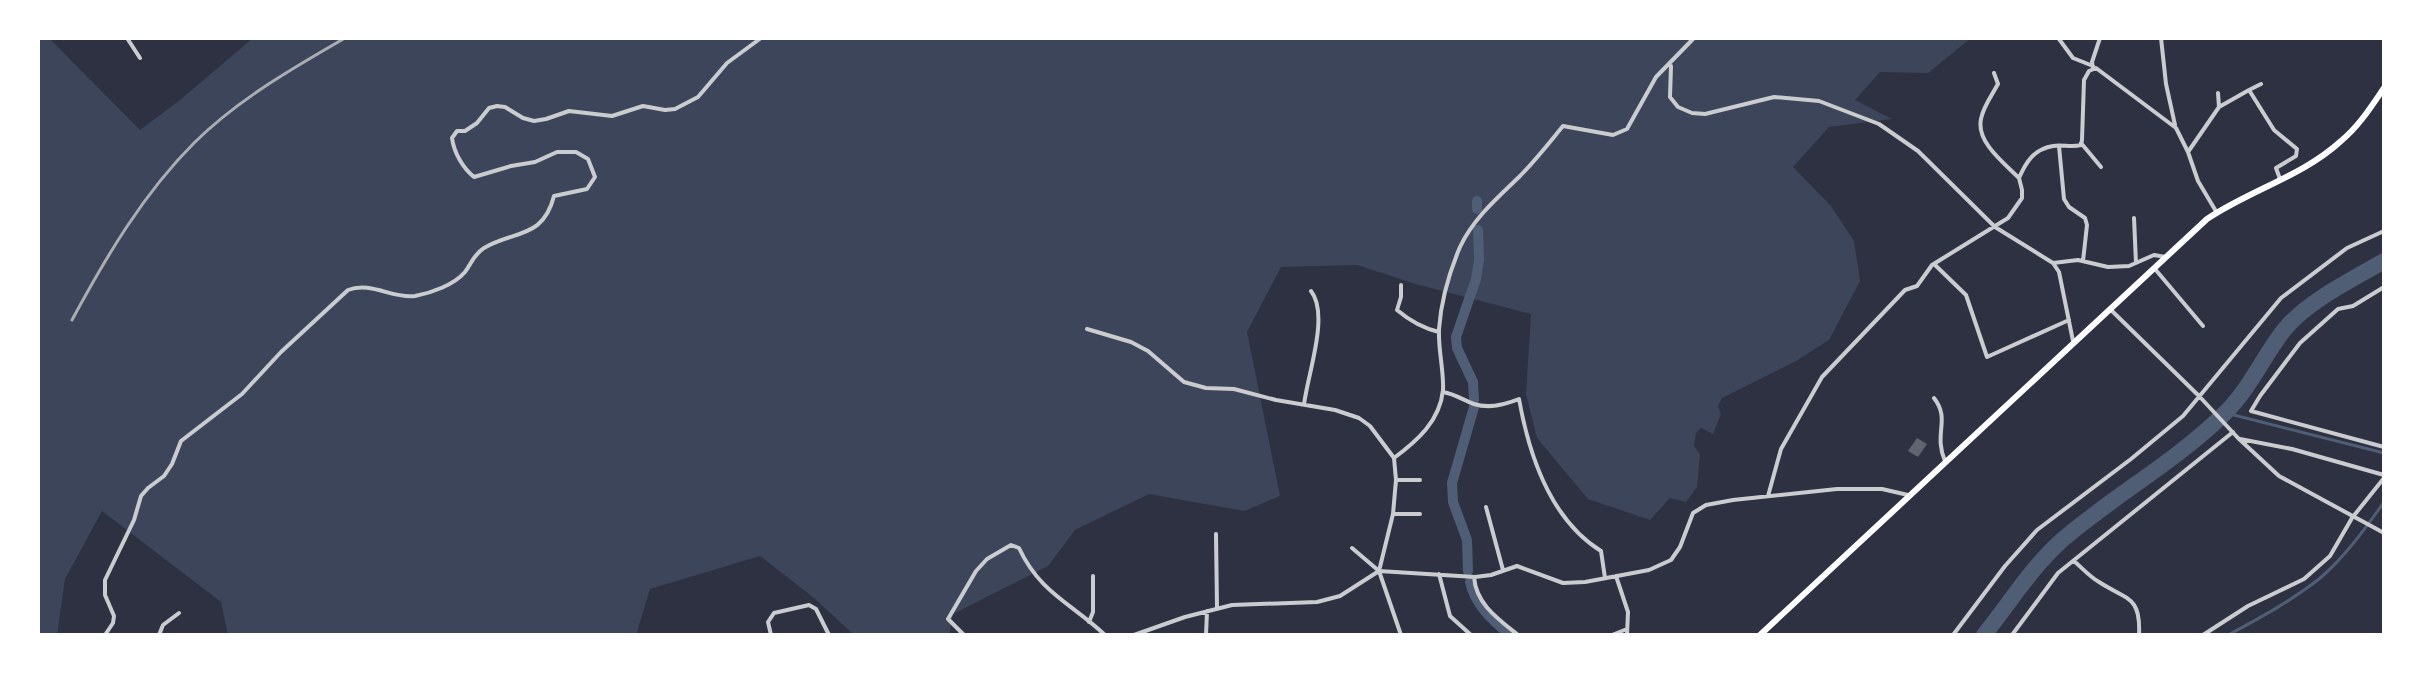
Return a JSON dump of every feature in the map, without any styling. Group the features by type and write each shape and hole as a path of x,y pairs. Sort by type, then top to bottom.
{"main road":[{"path":"1760,635 2166,257 2217,213 2307,165 2340,142 2355,129 2384,88"}],"street":[{"path":"127,38 140,58"},
{"path":"105,635 114,616 105,595 105,580 134,520 141,496 164,476 181,441 242,394 281,352 348,290 357,286 415,296 445,286 464,274 482,249 533,230 550,212 554,196 587,189 595,177 588,159 576,152 557,152 535,162 474,177 465,170 453,145 452,138 457,131 465,131 477,123 489,108 497,106 534,121 569,111 612,116 643,106 675,109 698,97 727,63 761,38"},
{"path":"1394,458 1423,435 1443,392 1439,332 1442,300 1469,230 1563,126 1613,135 1627,129 1656,77 1694,38"},
{"path":"2161,38 2166,84 2176,128 2198,181 2217,213"},
{"path":"2059,39 2073,58 2096,68 2176,128"},
{"path":"2093,68 2098,40"},
{"path":"1671,63 1670,97 1678,107 1692,113 1705,114 1774,97 1819,101 1879,124 1918,151 1995,227 2053,263 2059,272 2073,342"},
{"path":"2093,68 2084,80 2081,143 2101,167"},
{"path":"1768,496 1781,449 1822,377 1905,290 1917,286 1934,264 2008,218 2022,198 2019,178 1983,137 1980,122 1998,84 1994,73"},
{"path":"2188,152 2219,107 2261,84"},
{"path":"2249,90 2274,130 2297,149 2296,156 2276,168 2280,179"},
{"path":"2218,93 2219,107"},
{"path":"2019,178 2027,160 2038,152 2054,145 2072,148 2081,143"},
{"path":"2059,146 2064,199 2069,207 2085,218 2087,225 2083,261"},
{"path":"2134,218 2136,263"},
{"path":"1953,635 2005,566 2037,530 2183,416 2281,298 2347,248 2384,231"},
{"path":"2053,263 2083,261 2108,267 2129,266 2154,255 2166,257"},
{"path":"1934,264 1966,295 1987,357 2069,320"},
{"path":"2155,269 2203,326"},
{"path":"1401,285 1397,310 1424,328 1439,332"},
{"path":"2384,287 2353,306 2338,309 2300,343 2251,411 2384,447"},
{"path":"1304,405 1319,315 1311,291"},
{"path":"2111,310 2279,476 2384,533"},
{"path":"1087,329 1131,342 1148,351 1184,382 1335,410 1359,418 1370,426 1394,458 1396,480 1393,514 1379,571"},
{"path":"1443,392 1481,405 1499,405 1519,399 1525,434 1541,476 1569,523 1586,542 1601,551 1605,578"},
{"path":"1934,398 1943,413 1939,444 1946,463"},
{"path":"2012,635 2052,580 2231,430"},
{"path":"2203,635 2248,606 2304,579 2330,556 2352,518 2384,477 2292,449 2238,438"},
{"path":"1396,480 1420,480"},
{"path":"1134,635 1232,605 1317,602 1340,596 1379,571 1474,577 1521,567 1567,584 1649,570 1671,560 1680,547 1693,513 1719,502 1857,488 1882,489 1911,496"},
{"path":"1486,507 1503,570"},
{"path":"1393,514 1420,514"},
{"path":"1216,534 1217,608"},
{"path":"964,635 948,619 976,571 987,559 1011,545 1019,548 1028,569 1046,589 1105,635"},
{"path":"1352,548 1379,571 1401,635"},
{"path":"2074,561 2096,581 2133,603 2139,617 2139,635"},
{"path":"1439,574 1450,616 1471,635"},
{"path":"1089,622 1093,612 1093,576"},
{"path":"1612,635 1627,632 1628,612 1616,576"},
{"path":"1474,577 1483,603 1518,635"},
{"path":"771,635 768,622 774,613 809,605 816,609 829,635"},
{"path":"1206,635 1207,611"},
{"path":"159,635 163,625 179,613"}],"shaded area":[{"path":"38,38 49,38 140,130 253,38 1971,38 1928,73 1880,72 1855,100 1892,119 1829,127 1793,167 1831,206 1854,241 1860,281 1829,340 1796,361 1722,398 1718,406 1721,414 1713,434 1701,428 1696,433 1694,446 1700,454 1697,487 1686,502 1670,498 1650,520 1588,499 1537,438 1526,394 1531,314 1419,285 1357,265 1281,267 1247,332 1280,496 1244,511 1149,494 1075,530 1048,566 953,614 949,635 854,635 814,598 760,556 650,589 636,635 228,635 221,602 102,511 65,579 57,635 38,635"}],"building":[{"path":"1917,438 1927,444 1918,457 1908,451"}],"waterway":[{"path":"1477,201 1477,209"},
{"path":"1474,400 1473,382 1457,348 1456,337 1476,279 1478,230"},
{"path":"1984,635 2030,574 2061,541 2185,448 2224,414 2241,395 2276,340 2293,320 2331,292 2384,261"},
{"path":"1468,571 1467,540 1453,502 1452,483 1474,407"},
{"path":"2226,413 2384,453"},
{"path":"2228,635 2319,579 2346,553 2384,502"},
{"path":"1470,582 1480,605 1510,635"}],"railway":[{"path":"72,320 127,227 158,183 194,143 247,99 345,38"}]}
